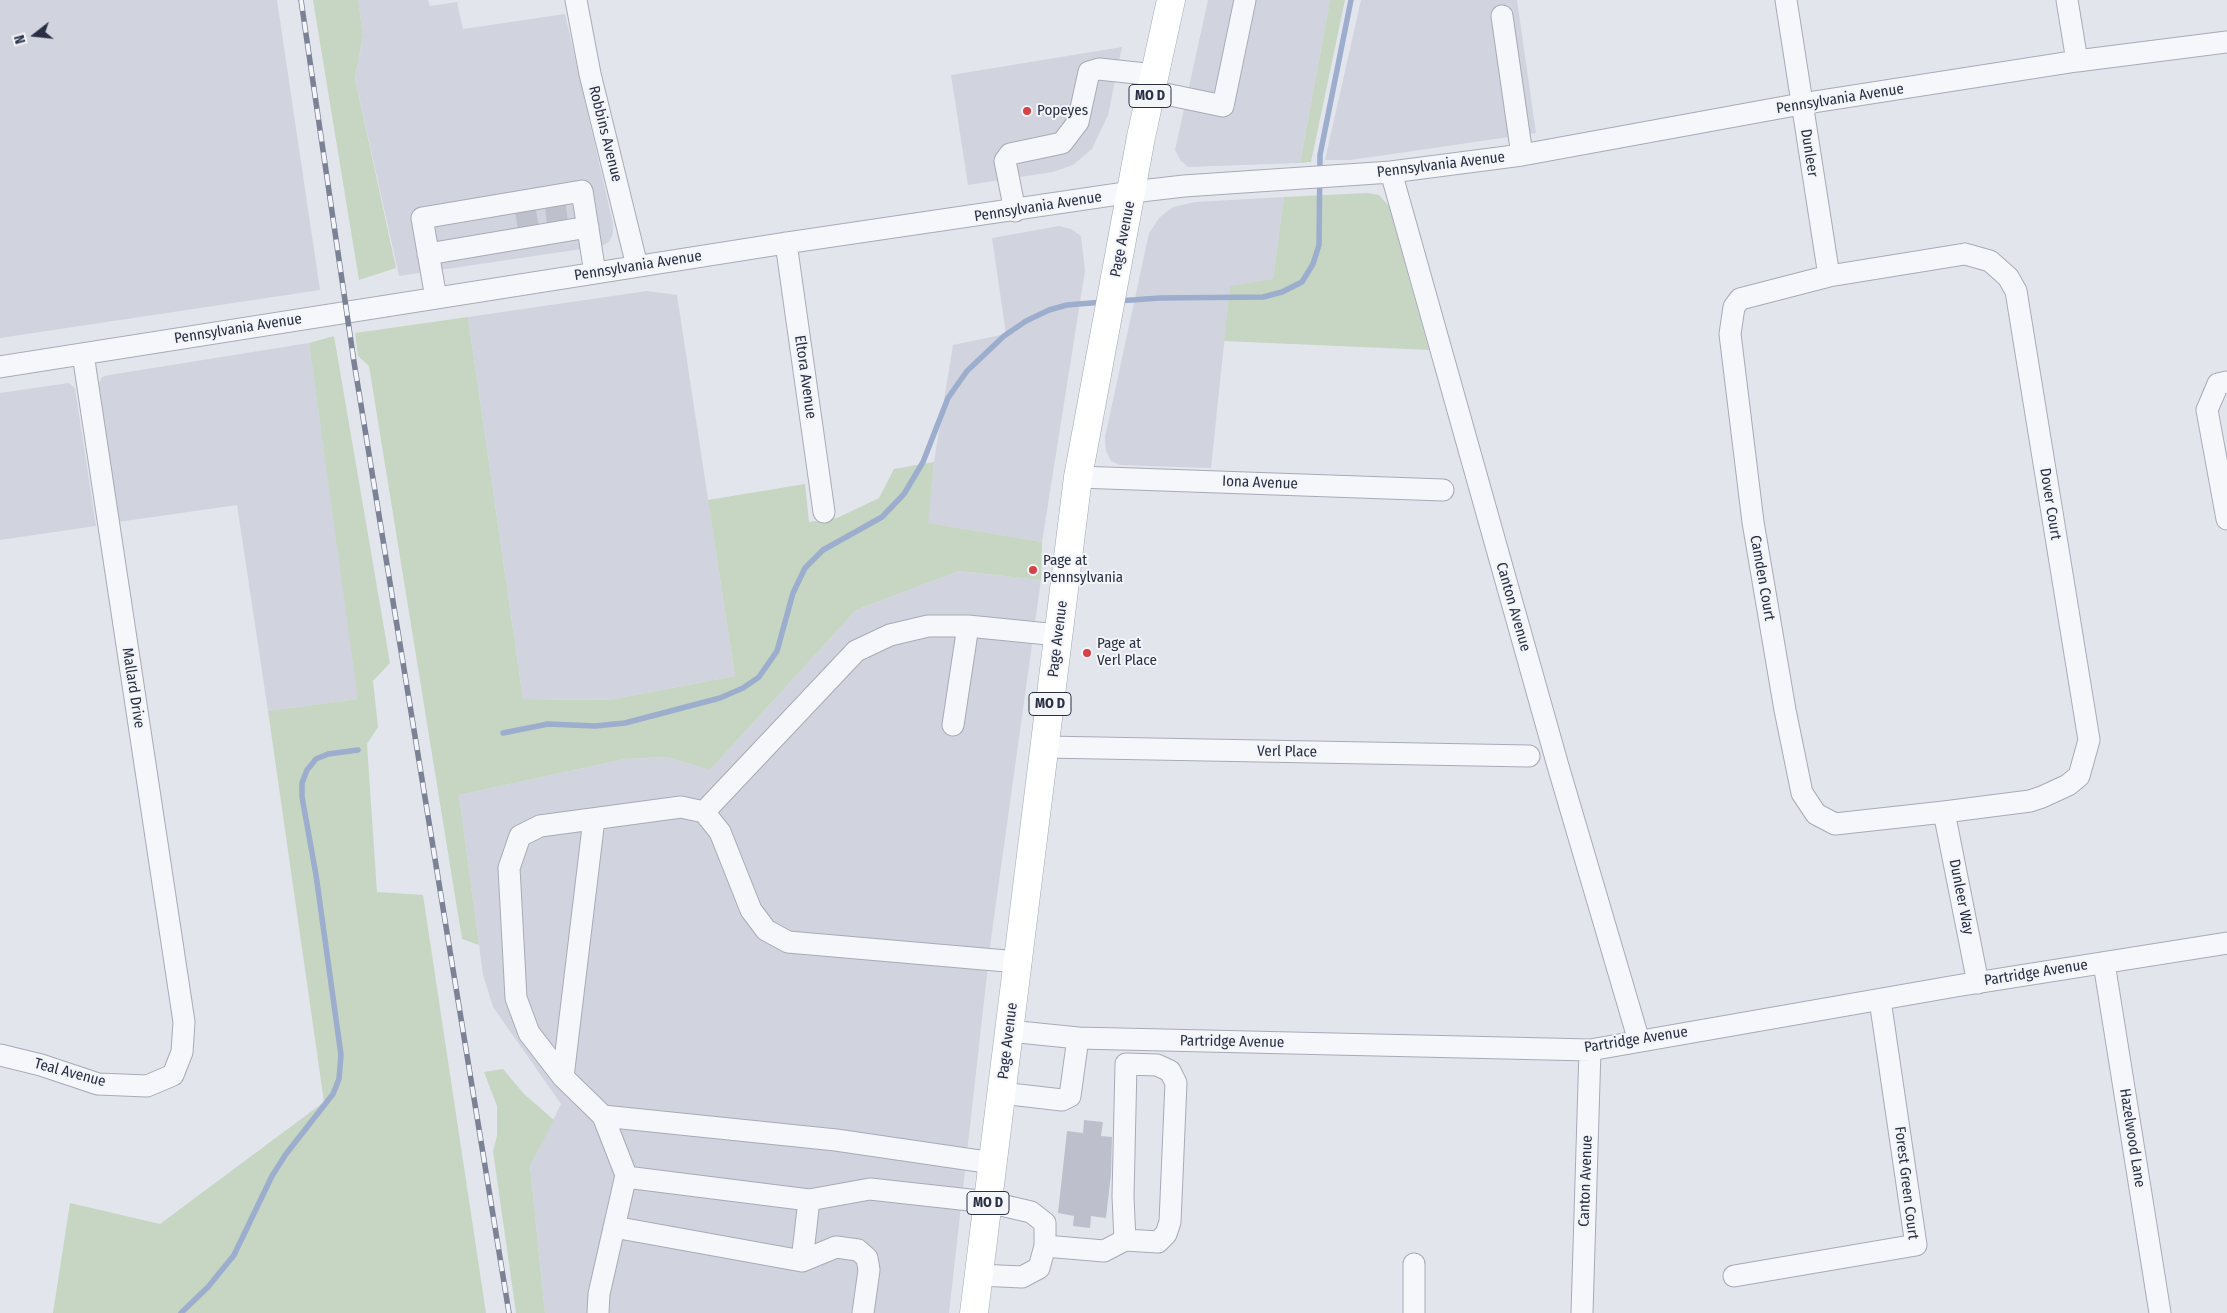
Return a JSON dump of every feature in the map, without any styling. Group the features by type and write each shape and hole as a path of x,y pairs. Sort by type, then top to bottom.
{"main road":[{"name":"Page Avenue","path":"974,1313 1078,477 1153,83 1171,0"}],"street":[{"name":"Robbins Avenue","path":"576,0 590,74 638,266"},
{"path":"1015,210 1005,160 1010,154 1062,142 1078,122 1089,72 1099,69 1153,83 1224,106 1245,0"},
{"name":"Dunleer","path":"1786,0 1829,276"},
{"path":"2067,0 2077,61"},
{"path":"1502,16 1522,155"},
{"name":"Pennsylvania Avenue","path":"0,367 786,242 1132,192 1184,186 1391,172 1522,155 1801,104 2077,61 2227,42"},
{"name":"Canton Avenue","path":"1391,172 1558,766 1639,1041"},
{"path":"436,298 422,218 524,205 554,200 582,192 595,273"},
{"path":"428,254 529,234 588,227"},
{"name":"Eltora Avenue","path":"786,242 824,512"},
{"name":"Dover Court","path":"1829,276 1965,254 1990,261 2008,277 2016,291 2089,740 2079,776 2068,785 2030,801 1944,812"},
{"name":"Camden Court","path":"1829,276 1740,299 1734,307 1730,334 1753,522 1785,710 1802,793 1816,814 1835,824 1944,812"},
{"name":"Mallard Drive","path":"83,354 184,1022"},
{"path":"2227,382 2218,384 2207,410 2227,519"},
{"name":"Iona Avenue","path":"1078,477 1443,490"},
{"path":"704,812 856,651 890,635 928,626 968,626 1058,635"},
{"path":"953,725 968,626"},
{"name":"Verl Place","path":"1044,747 1529,756"},
{"path":"598,1313 599,1294 626,1177 603,1116 562,1077 528,1033 516,998 509,868 520,836 540,826 681,807 704,812 720,832 751,910 766,930 788,942 1018,962"},
{"name":"Dunleer Way","path":"1944,812 1978,982"},
{"path":"562,1077 594,819"},
{"name":"Partridge Avenue","path":"1009,1032 1078,1038 1590,1050 1978,982 2227,943"},
{"name":"Hazelwood Lane","path":"2104,963 2160,1313"},
{"name":"Forest Green Court","path":"1734,1276 1916,1245 1880,1000"},
{"name":"Teal Avenue","path":"0,1055 41,1065 98,1084 147,1086 173,1075 182,1052 184,1022"},
{"path":"1001,1092 1062,1100 1070,1096 1078,1038"},
{"path":"1125,1240 1123,1197 1126,1039"},
{"name":"Canton Avenue","path":"1582,1313 1590,1050"},
{"path":"1046,1246 1104,1250 1125,1240 1158,1242 1166,1234 1170,1222 1176,1083 1170,1071 1157,1064 1126,1064"},
{"path":"603,1116 836,1140 993,1163"},
{"path":"626,1177 809,1200 870,1189 988,1202 1031,1212 1045,1223 1046,1246 1039,1268 1022,1276 979,1275"},
{"path":"802,1261 809,1200"},
{"path":"614,1227 802,1261 836,1246 858,1250 867,1258 869,1270 864,1313"},
{"path":"1414,1264 1414,1313"}],"shaded area":[{"path":"0,0 277,0 320,290 0,338"},
{"path":"358,0 428,0 430,6 457,2 463,29 565,14 613,224 613,234 609,242 602,246 399,276 355,78 363,37"},
{"path":"1208,0 1330,0 1300,163 1188,167 1181,161 1175,150"},
{"path":"1361,0 1517,0 1536,133 1350,160 1325,160"},
{"path":"1122,47 1108,115 1092,149 1073,165 1053,172 968,185 951,75"},
{"path":"1284,197 1273,280 1230,287 1211,468 1120,465 1111,461 1106,451 1105,437 1149,233 1160,217 1173,207 1195,202"},
{"path":"1059,226 1071,229 1081,236 1085,271 1042,542 927,523 934,462 953,345 1006,334 992,238"},
{"path":"647,291 677,295 735,676 609,700 523,699 468,317"},
{"path":"309,343 359,699 268,711 237,505 118,522 99,383 102,377 109,375"},
{"path":"69,383 75,388 96,526 0,540 0,393"},
{"path":"959,571 1041,580 991,939 949,1313 545,1313 530,1166 561,1104 493,1007 483,975 459,795 625,759 666,757 710,770 856,610"}],"green space":[{"path":"313,0 358,0 363,36 355,78 396,268 359,280"},
{"path":"1330,0 1345,0 1311,162 1300,163"},
{"path":"1367,193 1379,195 1389,206 1429,350 1224,341 1230,286 1273,279 1284,197"},
{"path":"468,317 523,699 609,700 735,676 708,500 805,484 809,522 837,518 879,498 894,469 934,462 928,523 1042,542 1041,580 959,571 856,610 710,770 666,757 625,759 459,795 479,945 462,939 369,366 358,356 355,333"},
{"path":"334,336 390,663 373,681 378,727 367,744 377,892 423,895 486,1313 53,1313 70,1203 160,1224 324,1102 268,711 358,699 309,343"},
{"path":"503,1069 524,1094 554,1120 530,1166 545,1313 516,1313 493,1151 497,1136 497,1106 484,1072"}],"building":[{"path":"1084,1120 1103,1122 1101,1136 1112,1137 1111,1174 1106,1218 1091,1216 1090,1228 1073,1226 1074,1216 1058,1213 1067,1131 1083,1133"}],"waterway":[{"path":"1118,301 1160,298 1263,297 1282,292 1302,282 1313,264 1319,245 1320,155 1351,0"},
{"path":"503,733 548,724 595,726 625,723 720,698 743,688 759,677 777,651 793,593 805,568 823,550 882,517 904,494 923,462 948,398 967,371 1004,336 1026,321 1049,310 1067,305 1103,302"},
{"path":"181,1313 208,1287 234,1255 272,1176 286,1154 333,1094 339,1079 341,1055 316,875 302,797 302,783 307,770 316,759 328,754 358,750"}],"tunnel":[{"path":"555,203 558,227"},
{"path":"525,208 529,231"}],"railway":[{"path":"301,0 354,362 509,1313"}],"place":[{"name":"Popeyes","path":"1027,111"},
{"name":"Page at Pennsylvania","path":"1033,570"},
{"name":"Page at Verl Place","path":"1087,653"}]}
